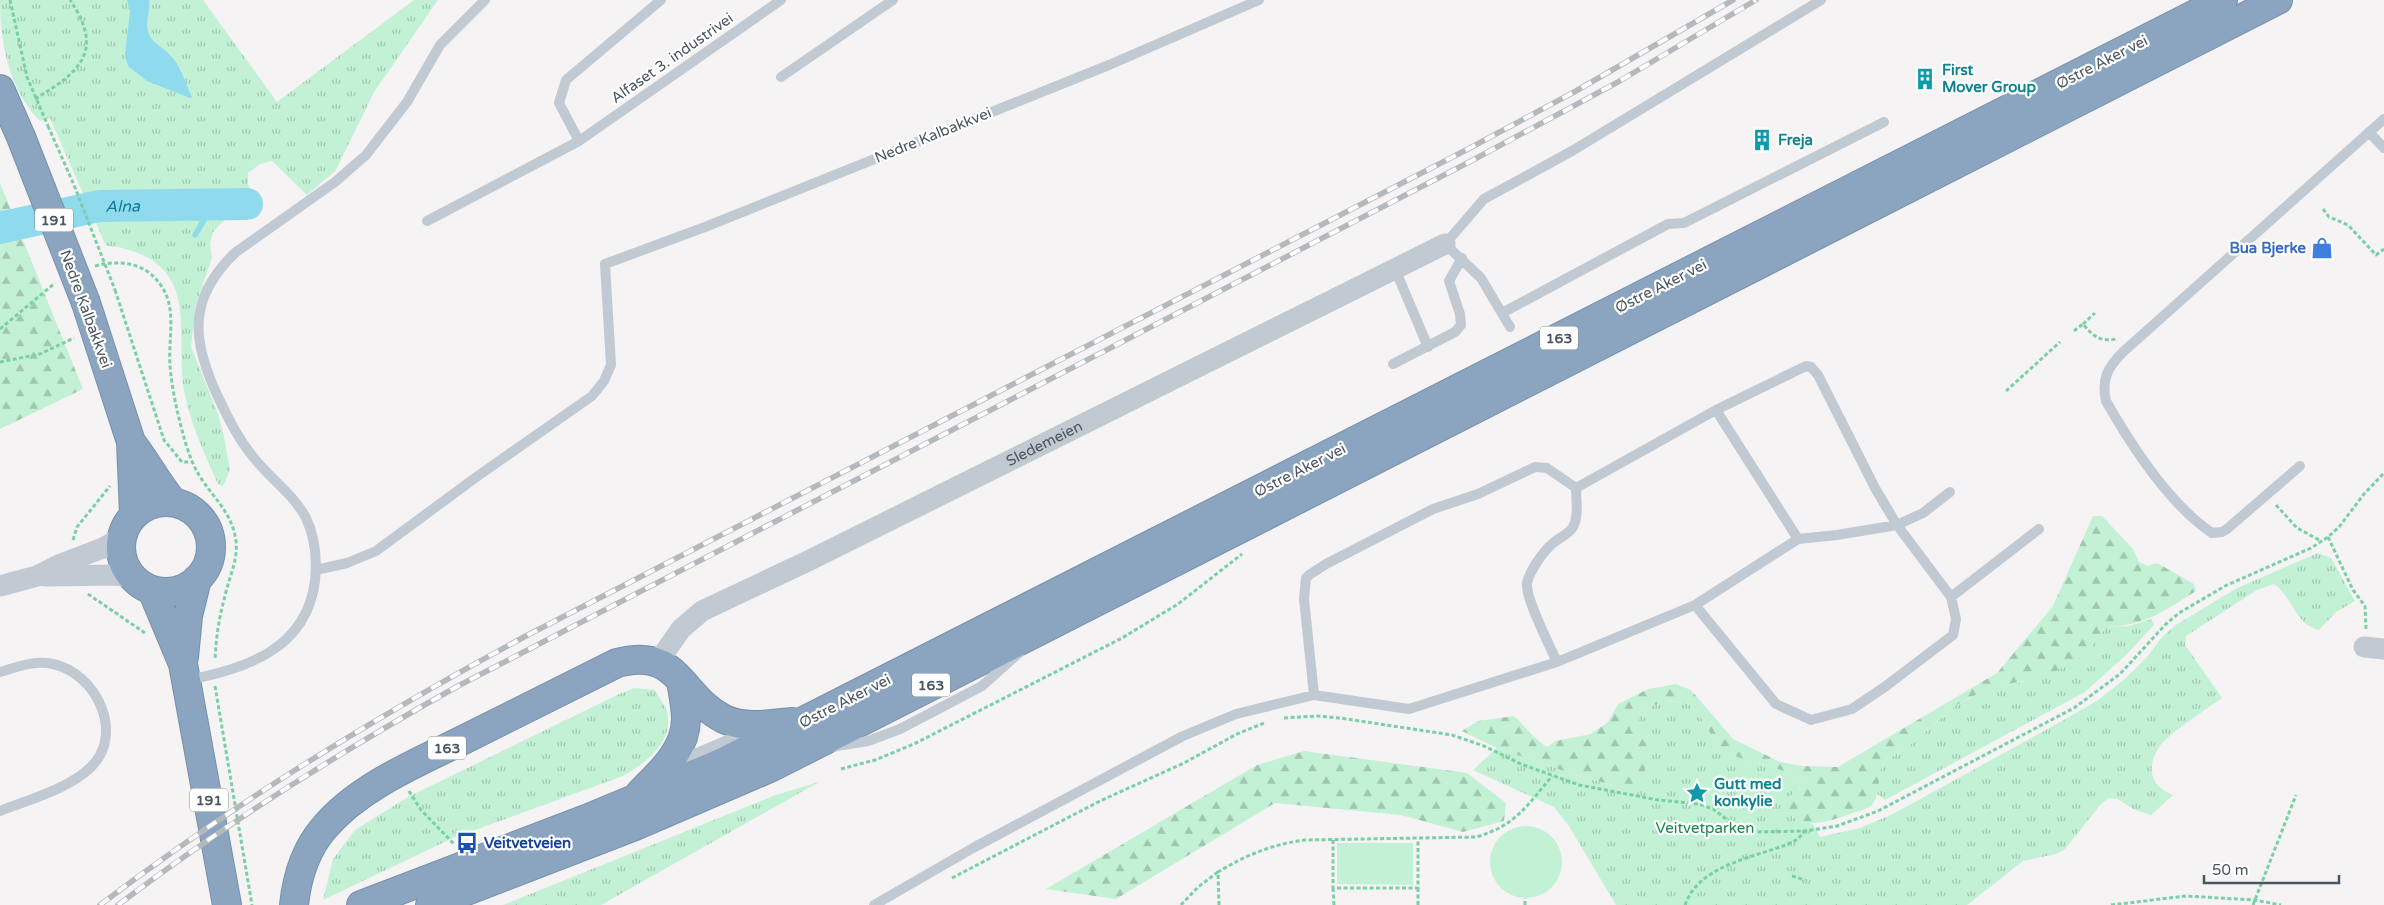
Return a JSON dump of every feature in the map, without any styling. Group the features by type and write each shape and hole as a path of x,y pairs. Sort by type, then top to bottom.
{"highway":[{"name":"Østre Aker vei","path":"430,905 675,810 809,734 2223,0"},
{"name":"Østre Aker vei","path":"361,905 632,800 719,764 809,734 1049,625 2278,0"},
{"name":"Nedre Kalbakkvei","path":"1,88 86,302 131,442 134,514"},
{"name":"Nedre Kalbakkvei","path":"131,442 146,460 161,488 173,502"},
{"path":"173,502 193,511 207,528 210,538 209,560 197,579 176,590 164,592 142,584 122,559 121,538 126,525 134,514 152,503 173,502"},
{"name":"191","path":"197,579 188,616 185,672 227,905"},
{"name":"191","path":"142,584 185,672"},
{"name":"163","path":"294,905 298,877 312,844 336,816 374,788 429,757 617,663 639,659 658,662 670,669 713,712 725,719 747,725 756,724 809,734"},
{"name":"163","path":"632,800 668,763 682,740 686,720 681,681"},
{"name":"163","path":"470,905 504,876"}],"street":[{"name":"Sledemeien","path":"658,662 680,629 702,611 808,561 1445,244"},
{"path":"0,586 37,576 61,564 95,552 121,538"},
{"path":"37,576 117,575 142,584"}],"lane":[{"path":"185,672 215,674 252,662 269,653 290,637 304,620 313,593 316,570 314,545 306,518 286,492 246,447 212,385 199,346 198,325 202,306 211,283 222,266 236,252 335,182 366,155 407,102 440,45 486,0"},
{"path":"579,141 559,103 566,80 661,0"},
{"name":"Alfaset 3. industrivei","path":"427,221 579,141 781,0"},
{"path":"781,77 893,0"},
{"name":"Nedre Kalbakkvei","path":"316,570 347,563 376,551 475,478 592,396 604,381 611,365 605,264 705,227 1109,65 1258,0"},
{"path":"1510,327 1481,278 1445,244 1484,199 1572,151 1821,0"},
{"path":"2300,466 2222,532 2212,533 2179,502 2143,460 2106,400 2103,388 2104,377 2111,364 2123,352 2384,119"},
{"path":"1502,314 1668,224 1684,223 1884,122"},
{"path":"2369,132 2384,148"},
{"path":"1393,364 1455,332 1461,325 1460,314 1449,282 1462,258"},
{"path":"1395,270 1428,347"},
{"path":"1576,488 1716,410 1806,366 1811,367 1818,375 1875,488 1896,525 1951,596 1956,619 1953,634 1946,641 1852,709 1811,720 1776,704 1695,605"},
{"path":"1716,410 1798,539"},
{"path":"1314,696 1304,600 1306,578 1309,575 1326,564 1433,509 1478,494 1535,467 1547,468 1576,488"},
{"path":"1557,662 1530,600 1527,584 1533,569 1553,542 1565,536 1573,526 1576,517 1576,488"},
{"path":"874,905 973,848 1184,736 1236,714 1314,696 1409,709 1557,662 1695,605 1798,539 1837,535 1896,525 1923,513 1950,492"},
{"path":"1951,596 2039,529"},
{"path":"0,672 36,663 52,663 67,668 81,677 96,695 104,714 106,730 100,755 90,768 70,783 0,811"},
{"path":"668,763 725,741 756,724"}],"path":[{"path":"10,0 27,77 74,185 115,290 164,440 182,462 193,462"},
{"path":"35,98 60,84 87,53 87,32 80,14 70,0"},
{"path":"2323,209 2329,217 2348,226 2376,255 2384,249"},
{"path":"89,268 115,262 131,264 146,270 163,288 170,312 169,353 172,384 178,413 193,462 200,476 226,511 234,528 236,560 219,620 215,674 218,711 252,905"},
{"path":"0,329 60,280"},
{"path":"2074,331 2095,313"},
{"path":"2082,324 2093,336 2100,340 2116,339"},
{"path":"0,362 40,354 95,329"},
{"path":"2006,391 2060,342"},
{"path":"1276,720 1318,716 1436,731 1470,741 1552,776 1611,792 1658,800 1699,804 1713,809 1734,825 1751,832 1805,831 1837,826 1878,811 2074,708 2120,674 2166,624 2179,613 2225,586 2322,542 2339,527 2364,494 2384,473"},
{"path":"72,545 77,527 114,478"},
{"path":"2267,495 2297,528 2322,542"},
{"path":"2328,537 2350,584 2365,606 2374,648"},
{"path":"841,769 861,765 914,744 1142,627 1194,593 1245,552"},
{"path":"86,592 150,636"},
{"path":"952,717 956,724"},
{"path":"948,880 1100,801 1184,763 1237,734 1269,722"},
{"path":"1180,905 1198,887 1218,872 1270,847 1305,840 1476,837 1494,832 1514,821 1552,776"},
{"path":"406,787 421,810 455,845"},
{"path":"2253,905 2296,795"},
{"path":"1685,905 1688,894 1709,874 1788,844 1798,839 1805,831"},
{"path":"1418,839 1418,905"},
{"path":"1333,840 1334,905"},
{"path":"1218,872 1219,905"},
{"path":"1792,876 1805,880"},
{"path":"1333,888 1418,888"},
{"path":"2112,905 2186,896 2255,900 2281,905"},
{"path":"1525,898 1525,905"}],"green space":[{"path":"0,0 203,0 277,102 414,0 438,0 374,92 336,170 307,195 272,161 260,164 248,173 248,184 252,195 231,196 227,217 213,232 210,244 212,258 195,307 191,347 218,414 224,437 230,470 223,486 218,484 208,461 187,402 182,371 180,313 177,295 170,278 158,265 140,254 123,248 106,246 50,118 40,121 29,109 14,80 4,49"},
{"path":"0,183 83,389 0,429"},
{"path":"2093,516 2102,516 2133,549 2139,562 2148,566 2157,563 2194,584 2196,591 2144,620 2120,626 2106,627 2085,654 2053,672 1985,691 1968,698 1953,708 1910,745 1885,762 1880,773 1876,798 1869,807 1861,810 1814,823 1799,820 1792,816 1785,809 1788,797 1799,790 1801,781 1783,771 1743,759 1724,750 1718,745 1695,710 1682,702 1670,701 1659,703 1638,713 1639,729 1649,748 1641,784 1626,788 1585,778 1497,748 1462,731 1478,721 1514,716 1534,737 1548,747 1555,741 1591,734 1608,722 1618,704 1648,689 1676,684 1691,690 1733,739 1780,762 1802,766 1838,767 1997,673 2053,606"},
{"name":"Veitvetparken","path":"2318,553 2331,558 2355,601 2336,612 2319,630 2304,622 2280,589 2274,584 2257,590 2186,636 2185,645 2222,698 2171,735 2164,741 2156,753 2153,761 2152,775 2159,786 2173,795 2151,815 2133,809 2118,799 2109,798 2101,804 2065,849 2056,854 2023,861 1967,905 1616,905 1569,826 1554,807 1473,770 1497,748 1585,778 1626,788 1638,732 1638,713 1659,703 1676,701 1689,705 1695,710 1718,745 1724,750 1743,759 1783,771 1801,781 1792,817 1813,824 1820,837 1860,828 1893,814 2098,700 2125,679 2147,657 2162,637 2176,625 2237,588"},
{"path":"2151,619 2154,625 2126,655 2085,692 1885,800 1877,794 1879,773 1885,761 1909,746 1955,706 1989,688 2018,683 2086,653 2106,627 2129,626"},
{"path":"634,688 655,690 666,708 668,722 667,732 662,742 649,758 632,771 623,776 453,838 323,900 333,859 355,830 408,797"},
{"path":"1304,751 1467,773 1506,803 1504,821 1463,832 1401,815 1275,803 1116,899 1046,889 1257,765"},
{"path":"819,782 601,905 503,905 776,795"},
{"path":"1533,826 1552,836 1560,848 1562,862 1560,876 1552,888 1540,896 1519,898 1500,888 1492,876 1490,855 1500,836 1512,828"},
{"path":"1337,843 1413,843 1413,885 1337,884"}],"water":[{"path":"127,0 149,0 147,27 149,35 177,63 192,97 190,98 147,81 128,66 125,54 130,12"}],"waterway":[{"path":"195,235 207,215 220,204"},
{"name":"Alna","path":"0,228 99,206 247,204"}],"railway":[{"path":"100,905 151,867 254,796 360,730 468,668 524,637 1468,149 1576,91 1733,0"},
{"path":"118,905 242,817 327,763 458,686 1473,160 1618,82 1756,0"}],"place":[{"name":"First Mover Group","path":"1925,79"},
{"name":"Freja","path":"1762,140"},
{"name":"Bua Bjerke","path":"2322,248"},
{"name":"Gutt med konkylie","path":"1697,793"},
{"name":"Veitvetveien","path":"467,843"}]}
